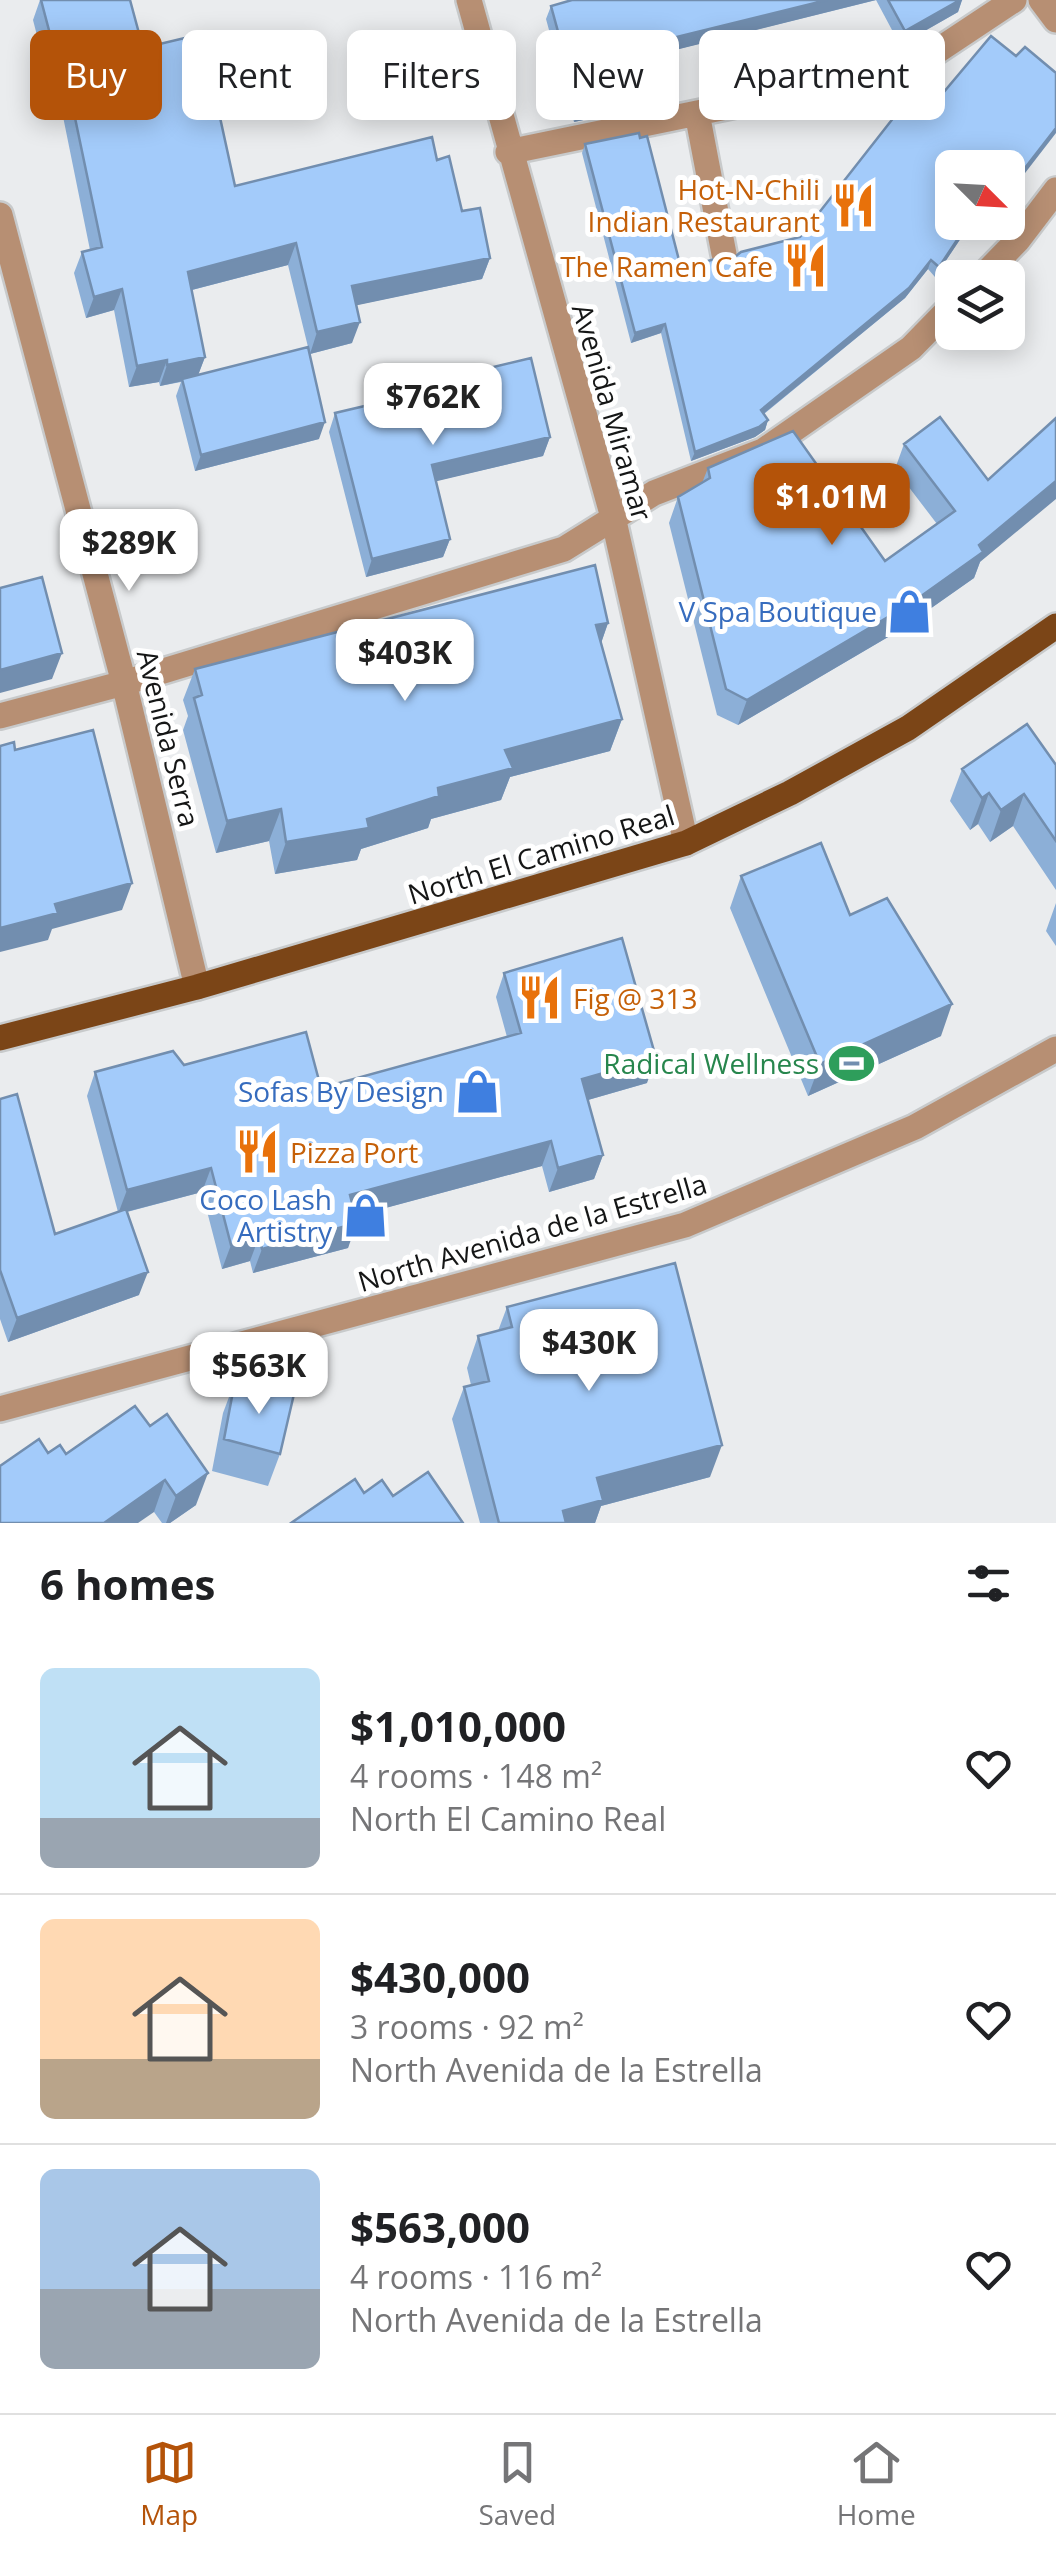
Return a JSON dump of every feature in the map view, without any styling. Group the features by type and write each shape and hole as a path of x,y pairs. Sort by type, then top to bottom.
{"main road":[{"name":"North El Camino Real","path":"0,1038 197,988 686,843 790,793 908,728 1056,626"}],"street":[{"name":"Avenida Miramar","path":"469,0 508,152 614,521 686,843"},
{"path":"508,152 910,68 1014,0"},
{"path":"1041,0 1056,20"},
{"path":"697,113 724,254"},
{"path":"999,260 1056,190"},
{"name":"Avenida Serra","path":"0,216 124,683 197,988"},
{"path":"0,716 124,683 564,549 654,494 763,451 911,348 935,323"},
{"name":"North Avenida de la Estrella","path":"0,1409 685,1226 915,1127 1056,1048"}],"building":[{"path":"41,0 130,0 138,30 49,30"},
{"path":"572,0 827,0 679,36 679,30 558,30 551,6"},
{"path":"888,0 960,0 907,30"},
{"path":"991,36 1016,56 1025,47 1056,73 1056,128 1025,168 1025,150 935,150 935,240 957,240 944,260 935,260 935,264 931,260 909,288 761,410 768,420 759,427 695,452 665,324 635,333 585,144 639,133 640,138 647,136 681,268 719,258 731,260 741,252 800,237 892,120 945,120 945,91"},
{"path":"182,39 182,120 221,120 235,186 432,137 437,160 449,156 462,211 480,208 490,258 352,286 360,322 317,332 296,243 188,272 205,357 137,366 122,289 94,297 82,252 102,247 75,120 162,120 162,43"},
{"path":"308,347 325,422 201,455 182,379"},
{"path":"531,358 550,437 432,465 450,539 372,559 335,413 437,389 435,381"},
{"path":"940,417 988,480 1056,418 1056,481 979,545 983,552 910,604 747,700 726,689 678,497 710,478 708,468 793,431 885,561 955,511 904,444"},
{"path":"595,565 608,623 596,625 622,719 505,750 513,768 438,788 439,796 367,819 369,828 286,842 281,809 227,821 194,698 202,695 195,669"},
{"path":"42,577 62,653 0,670 0,588"},
{"path":"1027,724 1056,765 1056,841 1024,794 1001,810 989,793 982,798 962,769"},
{"path":"93,730 132,883 55,904 58,913 0,928 0,746 14,742 15,750"},
{"path":"821,843 850,915 887,898 952,1004 820,1064 741,876"},
{"path":"622,938 656,1058 582,1079 603,1155 558,1168 551,1141 350,1195 357,1223 262,1249 259,1237 231,1245 211,1168 127,1190 95,1072 173,1051 184,1065 306,1032 321,1088 521,1033 504,973"},
{"path":"17,1094 55,1234 126,1209 148,1272 17,1318 0,1270 0,1099"},
{"path":"675,1263 722,1445 597,1478 603,1500 563,1511 566,1523 499,1523 464,1387 489,1381 478,1336 512,1327 507,1307"},
{"path":"235,1381 294,1394 280,1454 224,1439"},
{"path":"135,1406 150,1426 167,1414 208,1473 176,1496 165,1480 104,1523 0,1523 0,1466 39,1439 48,1453 60,1445 66,1454"},
{"path":"428,1472 463,1523 291,1523 355,1479 364,1493 382,1480 393,1496"}],"place":[{"name":"Hot-N-Chili Indian Restaurant","path":"853,205"},
{"name":"The Ramen Cafe","path":"806,266"},
{"name":"V Spa Boutique","path":"910,611"},
{"name":"Fig @ 313","path":"540,998"},
{"name":"Radical Wellness","path":"852,1063"},
{"name":"Sofas By Design","path":"477,1091"},
{"name":"Pizza Port","path":"257,1152"},
{"name":"Coco Lash Artistry","path":"365,1215"}]}
